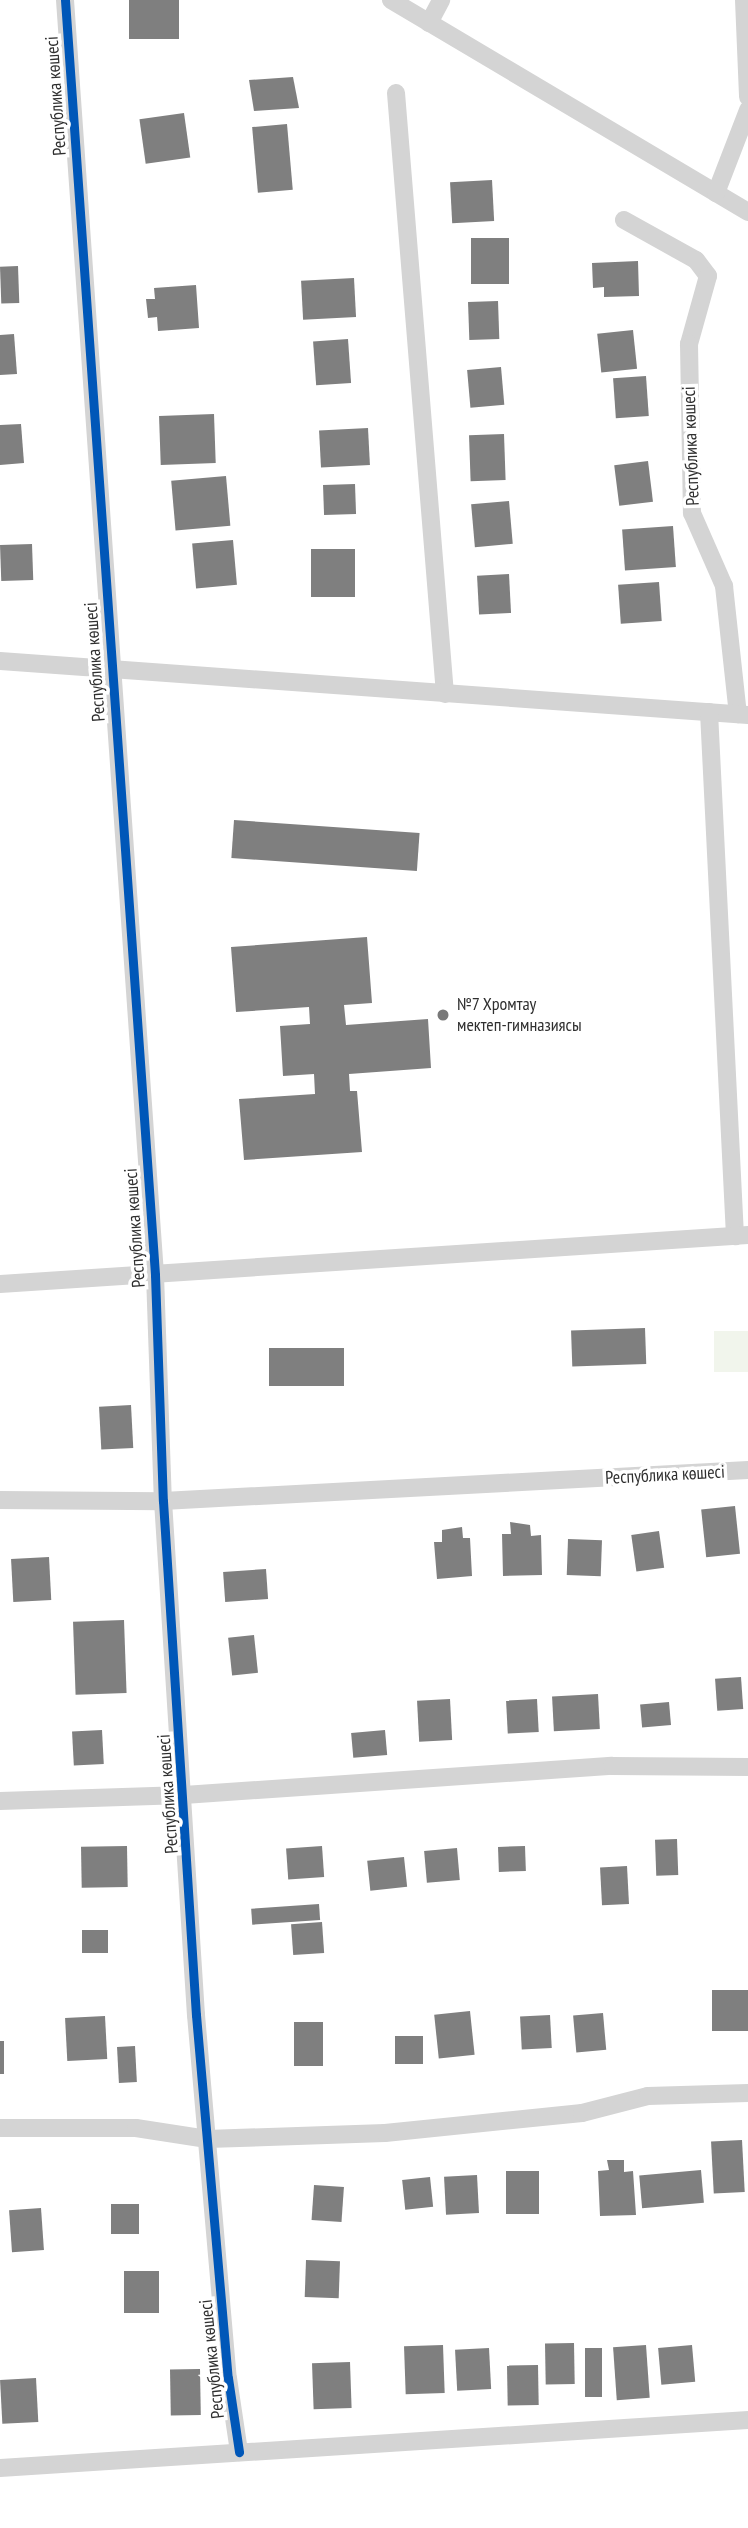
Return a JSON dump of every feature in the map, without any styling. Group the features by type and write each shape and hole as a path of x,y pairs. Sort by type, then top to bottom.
{"street":[{"name":"Республика көшесі","path":"65,0 155,1275 163,1501 207,2139 239,2452"},
{"path":"391,0 748,212"},
{"path":"429,23 441,0"},
{"path":"744,0 748,97"},
{"path":"396,93 445,694"},
{"path":"716,192 736,152 748,110"},
{"name":"Республика көшесі","path":"0,661 743,714 724,586 692,513 689,344 708,276 696,260 624,220"},
{"name":"Республика көшесі","path":"0,1284 741,1235 709,712"},
{"name":"Республика көшесі","path":"0,1500 163,1501 748,1470"},
{"name":"Республика көшесі","path":"0,1801 184,1795 612,1766 748,1767"},
{"path":"0,2128 136,2128 207,2139 441,2129 582,2113 648,2096 748,2093"},
{"path":"0,2468 748,2420"}],"shaded area":[{"path":"714,1331 748,1331 748,1372 714,1372"}],"building":[{"path":"129,0 179,0 179,39 129,39"},
{"path":"293,77 299,108 254,111 249,80"},
{"path":"184,113 190,158 146,164 139,119"},
{"path":"287,124 293,190 258,193 252,127"},
{"path":"492,180 494,221 452,223 450,182"},
{"path":"471,238 509,238 509,284 471,284"},
{"path":"638,261 639,296 604,297 604,287 593,288 592,263"},
{"path":"18,266 19,303 1,304 0,267"},
{"path":"354,278 356,317 303,320 301,281"},
{"path":"196,285 199,328 158,331 157,317 148,318 146,299 155,299 154,288"},
{"path":"498,301 499,339 469,340 468,302"},
{"path":"633,330 637,369 601,373 597,334"},
{"path":"14,334 17,374 0,375 0,335"},
{"path":"348,339 351,383 316,385 313,341"},
{"path":"501,367 504,405 470,408 467,370"},
{"path":"646,376 649,416 616,418 613,378"},
{"path":"214,414 216,463 161,465 159,416"},
{"path":"21,424 24,463 0,465 0,425"},
{"path":"368,428 370,465 321,468 319,431"},
{"path":"504,434 506,480 471,481 469,435"},
{"path":"648,461 653,502 619,506 614,465"},
{"path":"226,476 230,526 176,531 171,481"},
{"path":"355,484 356,514 324,515 323,485"},
{"path":"509,501 513,544 475,547 471,504"},
{"path":"673,526 676,567 625,570 622,530"},
{"path":"233,540 237,585 196,588 192,544"},
{"path":"32,544 33,580 1,581 0,545"},
{"path":"311,549 355,549 355,597 311,597"},
{"path":"509,574 511,613 479,615 477,576"},
{"path":"659,582 662,621 621,624 618,585"},
{"path":"234,820 420,833 417,871 231,858"},
{"path":"367,937 372,1003 344,1005 346,1025 428,1019 431,1068 349,1074 350,1091 357,1091 362,1152 244,1160 239,1099 315,1094 314,1074 283,1076 280,1026 310,1024 309,1007 236,1012 231,947"},
{"path":"645,1328 646,1364 572,1367 571,1331"},
{"path":"269,1348 344,1348 344,1386 269,1386"},
{"path":"131,1405 133,1448 101,1450 99,1407"},
{"path":"735,1506 740,1554 706,1557 701,1510"},
{"path":"510,1522 530,1525 531,1536 541,1535 542,1575 503,1576 502,1534 511,1534"},
{"path":"462,1527 463,1538 470,1538 472,1576 437,1579 434,1542 442,1542 442,1530"},
{"path":"659,1531 664,1568 636,1572 631,1535"},
{"path":"568,1539 602,1540 601,1576 567,1575"},
{"path":"49,1557 51,1600 13,1602 11,1559"},
{"path":"266,1569 268,1599 225,1602 223,1572"},
{"path":"124,1620 127,1693 76,1695 73,1622"},
{"path":"254,1635 258,1673 232,1676 228,1638"},
{"path":"741,1677 743,1709 717,1711 715,1679"},
{"path":"598,1694 600,1729 554,1731 552,1696"},
{"path":"450,1699 452,1740 419,1742 417,1701"},
{"path":"537,1699 539,1732 508,1734 506,1701"},
{"path":"669,1702 671,1725 642,1727 640,1705"},
{"path":"102,1730 104,1764 74,1766 72,1732"},
{"path":"385,1730 387,1755 353,1758 351,1733"},
{"path":"677,1839 678,1875 656,1876 655,1840"},
{"path":"127,1846 128,1887 82,1888 81,1847"},
{"path":"322,1846 324,1877 288,1879 286,1849"},
{"path":"525,1846 526,1871 499,1872 498,1847"},
{"path":"457,1848 460,1880 427,1883 424,1851"},
{"path":"404,1857 407,1887 370,1891 367,1861"},
{"path":"627,1866 629,1904 602,1905 600,1867"},
{"path":"319,1904 320,1920 252,1925 251,1909"},
{"path":"322,1922 324,1953 293,1955 291,1924"},
{"path":"82,1930 108,1930 108,1953 82,1953"},
{"path":"712,1990 748,1990 748,2031 712,2031"},
{"path":"470,2011 475,2055 439,2059 434,2015"},
{"path":"603,2013 606,2050 576,2052 573,2016"},
{"path":"550,2015 552,2048 522,2050 520,2017"},
{"path":"105,2016 107,2059 67,2061 65,2018"},
{"path":"294,2022 323,2022 323,2066 294,2066"},
{"path":"395,2036 423,2036 423,2064 395,2064"},
{"path":"0,2041 4,2041 4,2074 0,2074"},
{"path":"135,2046 137,2082 119,2083 117,2047"},
{"path":"742,2140 745,2192 714,2194 711,2142"},
{"path":"607,2160 624,2160 624,2172 633,2171 636,2215 600,2216 598,2171 609,2170"},
{"path":"701,2170 704,2203 642,2208 639,2175"},
{"path":"506,2171 539,2171 539,2214 506,2214"},
{"path":"477,2175 479,2213 446,2215 444,2177"},
{"path":"430,2177 433,2207 405,2210 402,2180"},
{"path":"314,2185 344,2187 341,2222 312,2220"},
{"path":"111,2204 139,2204 139,2234 111,2234"},
{"path":"41,2208 44,2250 12,2252 9,2210"},
{"path":"306,2260 340,2261 339,2298 305,2297"},
{"path":"124,2271 159,2271 159,2313 124,2313"},
{"path":"574,2343 575,2384 546,2384 545,2344"},
{"path":"443,2345 445,2393 406,2394 404,2346"},
{"path":"646,2345 650,2398 617,2400 613,2347"},
{"path":"692,2345 695,2382 661,2385 658,2348"},
{"path":"489,2348 491,2389 457,2391 455,2350"},
{"path":"585,2348 602,2348 602,2397 585,2397"},
{"path":"350,2362 352,2408 314,2409 312,2363"},
{"path":"538,2365 539,2405 508,2406 507,2366"},
{"path":"200,2369 201,2415 171,2416 170,2370"},
{"path":"36,2378 38,2422 2,2424 0,2380"}],"cycle path":[{"path":"65,0 155,1275 163,1501 196,2015 228,2378 239,2452"}],"place":[{"name":"№7 Хромтау мектеп-гимназиясы","path":"443,1015"}]}
